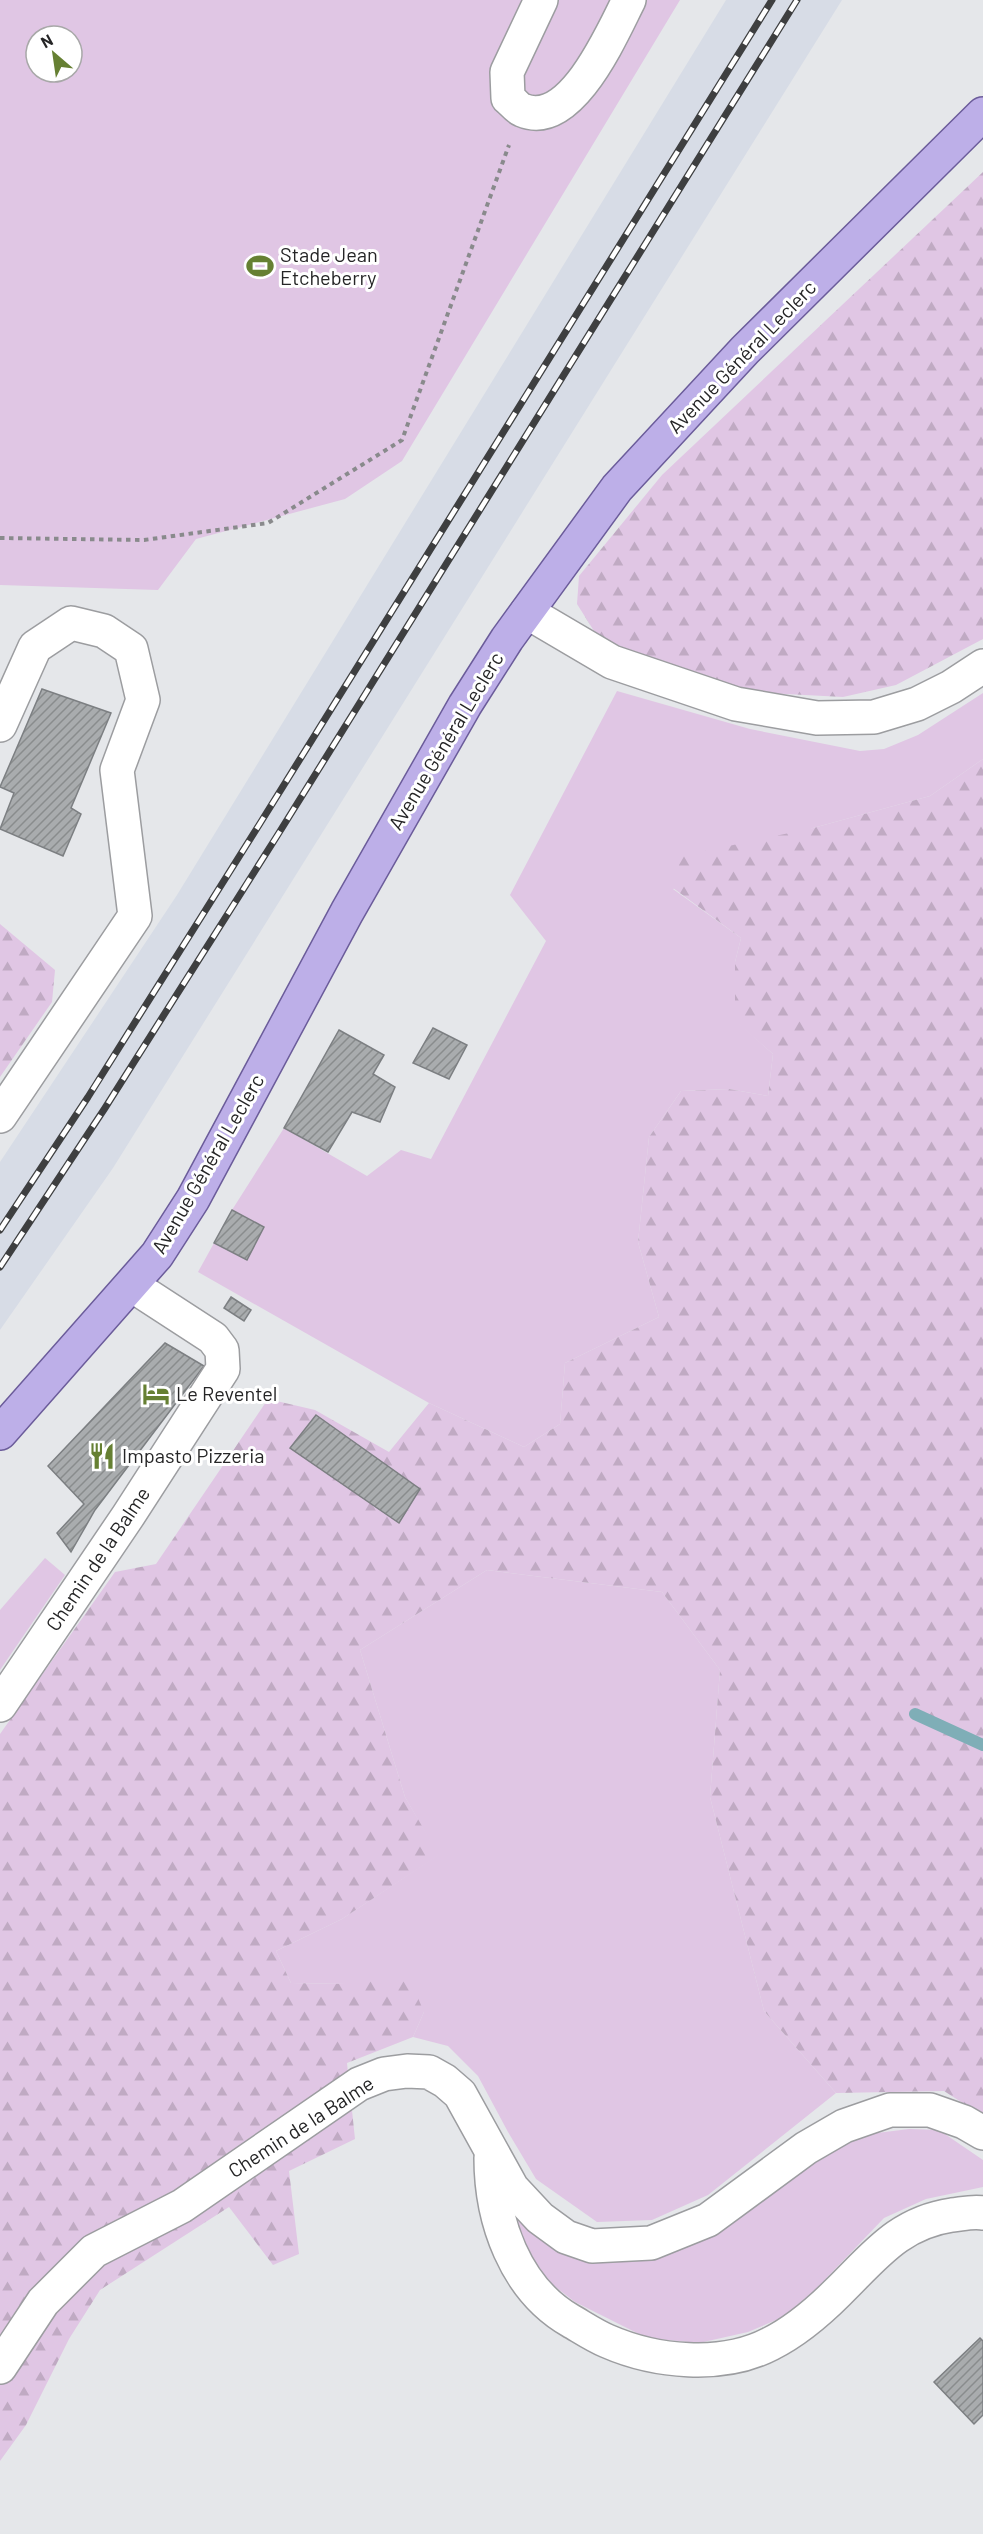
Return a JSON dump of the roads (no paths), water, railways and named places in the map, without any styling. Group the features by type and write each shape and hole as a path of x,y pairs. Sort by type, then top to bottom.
{"main road":[{"name":"Avenue Général Leclerc","path":"0,1433 133,1286 158,1255 193,1199 409,801 465,705 526,612 625,479 745,350 983,114"}],"street":[{"path":"541,0 507,72 508,98 522,110 542,111 558,107 577,90 603,49 629,0"},
{"path":"526,612 612,662 736,704 817,718 874,717 917,704 951,687 983,666"},
{"path":"0,725 35,647 71,622 104,631 131,649 143,700 117,770 135,916 0,1116"},
{"name":"Chemin de la Balme","path":"0,1705 128,1516 223,1369 222,1350 213,1338 133,1286"},
{"name":"Chemin de la Balme","path":"0,2367 42,2302 94,2251 182,2206 359,2084 384,2074 407,2071 429,2072 460,2094 512,2188 540,2218 566,2237 592,2246 651,2243 708,2220 806,2148 844,2126 890,2110 930,2110 964,2122 983,2133"},
{"path":"491,2150 492,2192 502,2233 535,2292 562,2316 606,2341 644,2354 672,2358 709,2359 740,2355 768,2345 797,2328 837,2293 884,2245 912,2226 940,2217 983,2213"}],"waterway":[{"path":"915,1714 983,1745"}],"railway":[{"path":"0,1230 88,1097 259,825 772,0"},
{"path":"0,1267 105,1108 277,836 797,0"}],"place":[{"name":"Stade Jean Etcheberry","path":"260,266"},
{"name":"Le Reventel","path":"156,1394"},
{"name":"Impasto Pizzeria","path":"102,1456"}]}
